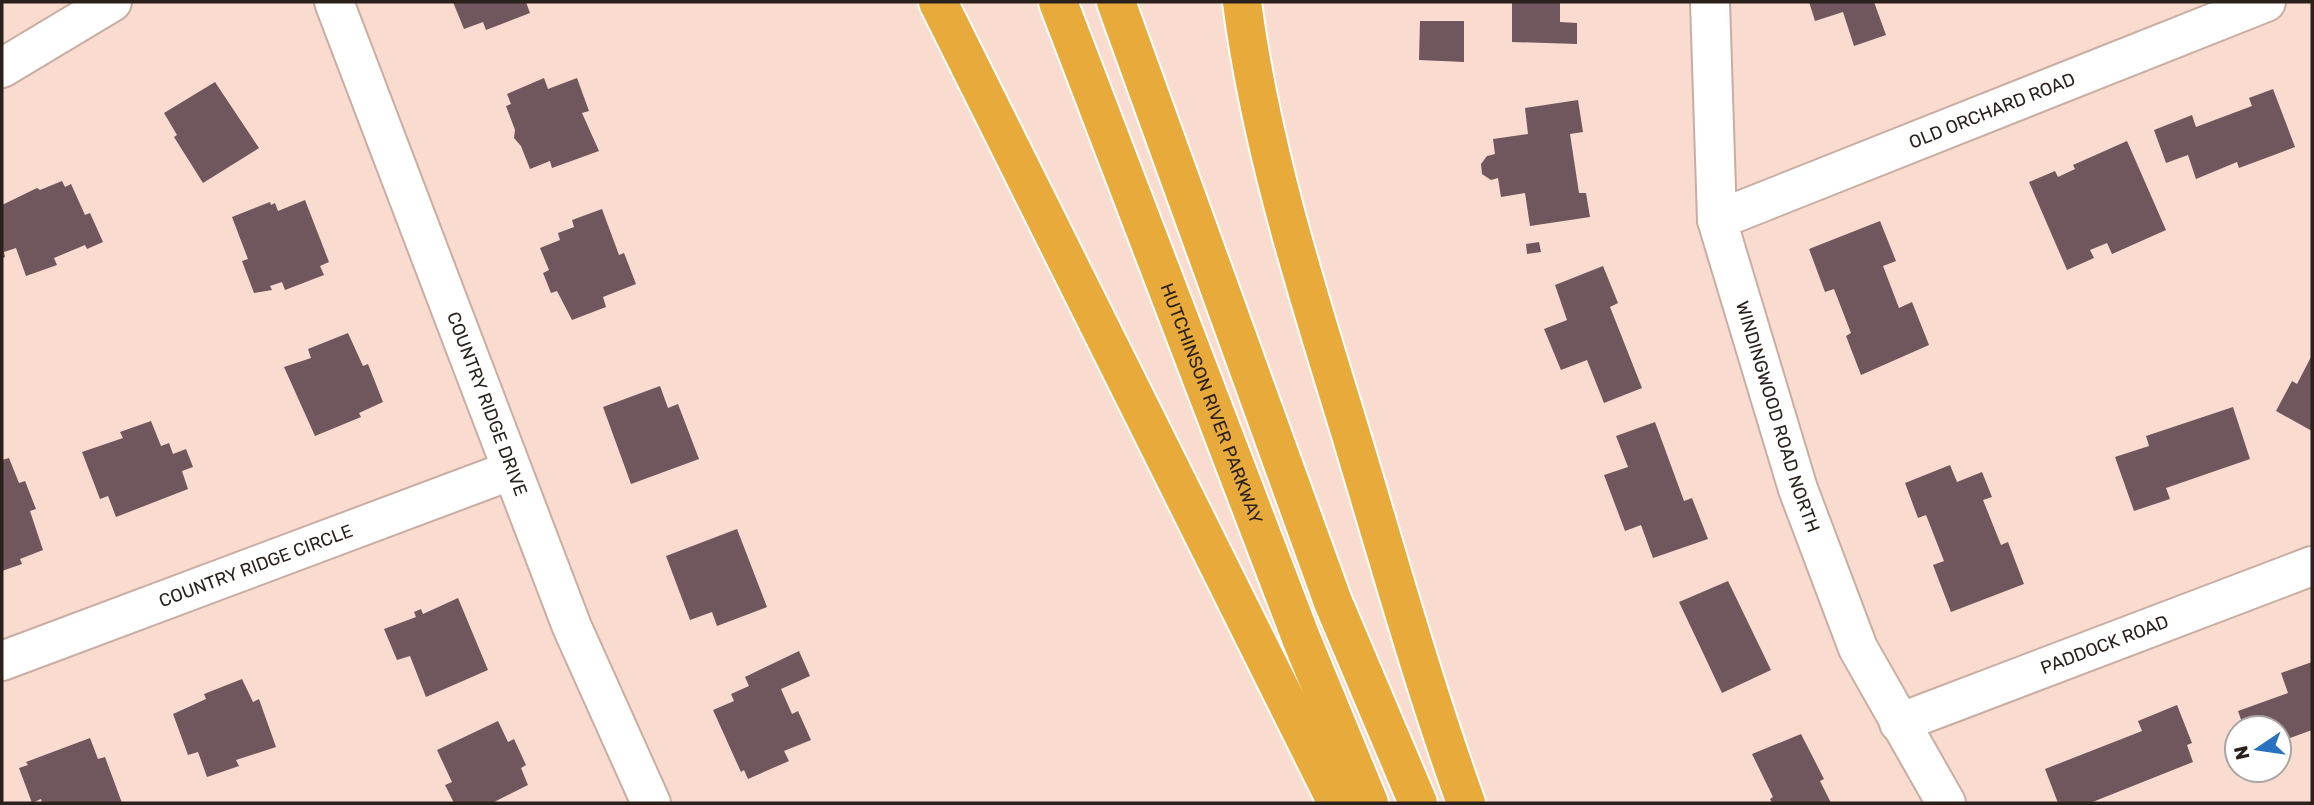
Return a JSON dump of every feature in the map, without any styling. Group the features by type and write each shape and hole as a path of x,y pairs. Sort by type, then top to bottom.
{"highway":[{"path":"938,2 1337,803"},
{"name":"HUTCHINSON RIVER PARKWAY","path":"1058,2 1301,638 1369,803"},
{"path":"1116,2 1333,602 1418,803"},
{"path":"1242,2 1265,133 1286,216 1420,663 1466,803"}],"street":[{"path":"2,68 112,2"},
{"name":"COUNTRY RIDGE DRIVE","path":"334,2 572,628 651,803"},
{"name":"WINDINGWOOD ROAD NORTH","path":"1710,2 1717,220 1798,489 1858,648 1946,803"},
{"name":"OLD ORCHARD ROAD","path":"1717,220 2266,2"},
{"name":"COUNTRY RIDGE CIRCLE","path":"2,661 512,470"},
{"name":"PADDOCK ROAD","path":"1899,723 2312,566"}],"building":[{"path":"453,2 526,2 530,13 486,30 483,22 464,29"},
{"path":"1512,2 1560,2 1560,22 1577,23 1577,44 1512,42"},
{"path":"1809,2 1874,2 1886,35 1854,46 1843,12 1815,21"},
{"path":"1420,21 1464,21 1464,62 1419,60"},
{"path":"544,78 548,89 577,78 589,111 582,113 599,151 552,168 550,161 530,169 521,146 514,138 515,130 506,106 511,104 507,94"},
{"path":"215,82 259,148 203,183 174,137 177,135 164,113"},
{"path":"2273,89 2295,147 2239,168 2237,162 2196,179 2188,155 2166,163 2154,130 2192,115 2196,127 2252,106 2249,98"},
{"path":"1578,100 1583,132 1570,134 1579,193 1586,193 1590,217 1530,226 1525,193 1501,197 1498,178 1491,180 1482,174 1481,164 1487,156 1495,154 1493,139 1528,134 1525,108"},
{"path":"2127,141 2166,230 2112,254 2107,243 2090,250 2094,258 2067,270 2029,182 2055,171 2058,177 2075,169 2073,165"},
{"path":"62,181 65,187 71,184 85,215 90,213 103,242 87,249 85,245 54,258 57,265 26,276 16,248 4,252 5,257 2,258 2,205 37,188 40,190"},
{"path":"305,200 329,262 320,266 324,275 285,290 282,282 270,286 272,290 254,293 242,261 248,259 232,217 270,202 271,205 275,203 278,211"},
{"path":"602,209 619,255 624,253 636,284 603,297 606,307 572,320 557,291 551,293 543,273 549,270 540,248 560,240 558,233 574,227 572,220"},
{"path":"1880,221 1896,261 1883,266 1899,308 1912,302 1929,345 1861,375 1846,336 1851,333 1834,289 1825,292 1809,249"},
{"path":"1539,242 1541,252 1527,254 1526,244"},
{"path":"1603,266 1618,303 1610,307 1642,388 1604,403 1587,360 1561,370 1544,329 1567,320 1555,285"},
{"path":"348,333 363,366 368,364 383,402 359,413 361,417 315,436 284,367 311,358 308,349"},
{"path":"2312,355 2312,431 2276,411 2292,381 2297,384"},
{"path":"660,386 668,408 678,404 699,459 631,484 603,407"},
{"path":"2233,407 2250,459 2166,488 2170,499 2134,511 2115,457 2149,446 2146,436"},
{"path":"151,421 161,446 169,443 173,454 186,449 193,467 182,471 188,489 116,517 108,496 100,499 82,452 123,438 120,432"},
{"path":"1655,422 1684,501 1692,498 1708,539 1653,558 1641,525 1625,531 1604,475 1628,467 1616,436"},
{"path":"9,458 19,483 25,481 36,509 30,511 43,550 20,559 22,564 2,571 2,460"},
{"path":"1950,465 1957,482 1982,472 1992,497 1983,500 2001,545 2008,542 2024,584 1951,612 1933,565 1944,561 1926,515 1918,518 1905,483"},
{"path":"737,529 767,607 717,626 712,612 690,620 666,556"},
{"path":"1728,581 1771,670 1722,693 1679,602"},
{"path":"458,598 488,670 426,697 410,656 397,660 384,629 416,617 414,612 421,609 423,614"},
{"path":"799,651 810,676 781,689 792,714 798,711 811,740 784,751 789,761 748,779 744,770 741,772 713,710 734,701 731,694 749,686 745,677"},
{"path":"2312,662 2312,730 2293,737 2293,714 2239,714 2238,711 2288,693 2281,673"},
{"path":"242,679 253,702 259,699 276,747 236,760 239,766 207,777 198,752 188,755 173,714 206,699 204,694"},
{"path":"2177,705 2192,743 2187,745 2193,762 2090,803 2058,803 2045,769 2142,731 2138,721"},
{"path":"498,721 508,742 514,739 526,765 521,768 528,785 492,803 454,803 445,785 452,782 437,750"},
{"path":"1801,734 1824,779 1820,781 1831,803 1772,803 1770,799 1773,797 1752,754"},
{"path":"90,738 98,759 105,757 122,803 42,803 41,799 32,803 19,768 28,765 26,762"}]}
